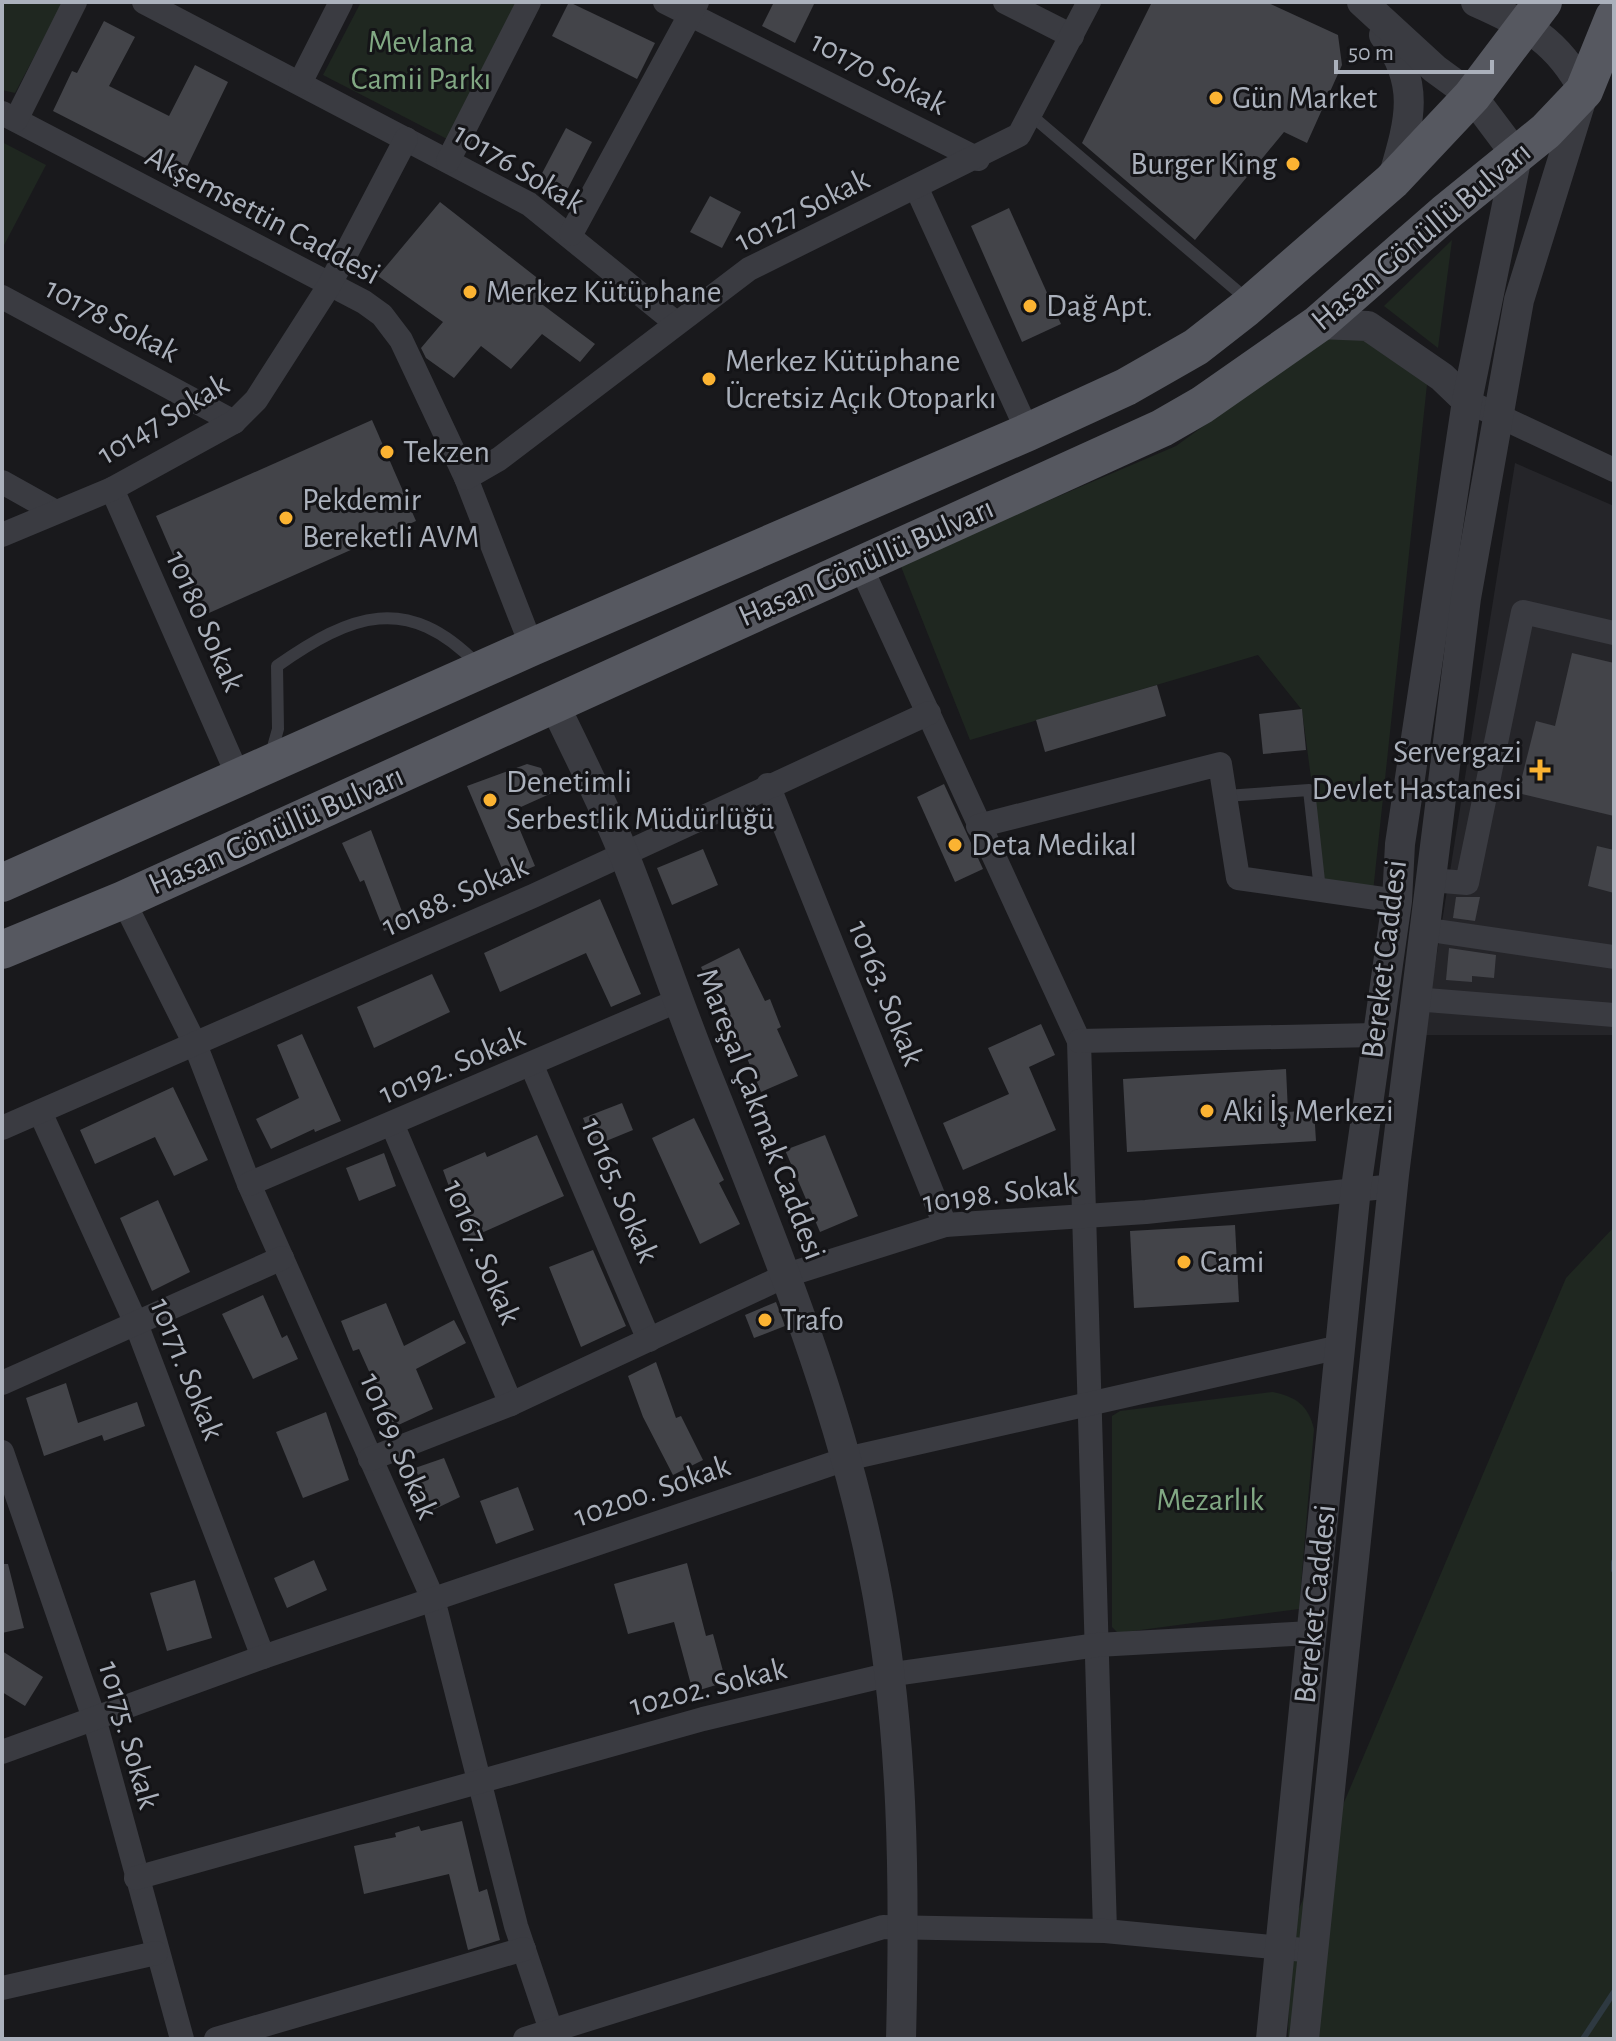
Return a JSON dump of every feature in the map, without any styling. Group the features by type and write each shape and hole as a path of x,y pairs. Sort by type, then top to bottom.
{"main road":[{"name":"Hasan Gönüllü Bulvarı","path":"2,883 1126,387 1196,347 1252,303 1392,181 1472,96 1535,13"},
{"name":"Hasan Gönüllü Bulvarı","path":"2,950 123,900 859,563 1162,428 1202,405 1318,324 1517,156 1584,91 1612,28"}],"street":[{"path":"9,116 75,2"},
{"path":"300,83 341,2"},
{"path":"448,161 529,2"},
{"name":"10170 Sokak","path":"665,2 694,8 978,159"},
{"path":"1005,2 1072,36"},
{"name":"10127 Sokak","path":"466,478 499,459 749,269 978,159 1019,135 1032,116 1089,2"},
{"path":"1360,2 1435,69 1472,96 1517,156"},
{"path":"1360,2 1398,54 1409,81 1409,125 1392,181"},
{"path":"1476,2 1535,13 1584,91"},
{"name":"10176 Sokak","path":"155,4 529,204 571,234 676,323"},
{"path":"571,234 694,8"},
{"name":"Bereket Caddesi","path":"1304,2039 1414,999 1466,598 1519,300 1584,91"},
{"name":"Akşemsettin Caddesi","path":"9,116 382,315 401,340 466,478 532,647"},
{"name":"10147 Sokak","path":"2,535 112,489 234,422 256,400 329,286 406,139"},
{"name":"Bereket Caddesi","path":"1271,2039 1356,1188 1397,901 1400,844 1467,401 1517,156"},
{"path":"917,189 1028,432"},
{"name":"10178 Sokak","path":"2,297 234,422"},
{"path":"1318,324 1368,326 1442,377 1467,401 1614,470"},
{"path":"2,482 54,511"},
{"name":"10180 Sokak","path":"112,489 254,772"},
{"path":"859,563 1079,1041 1105,1931"},
{"path":"1430,880 1467,883 1523,612 1614,633"},
{"name":"Mareşal Çakmak Caddesi","path":"554,704 624,855 677,1001 787,1275 846,1459 873,1573 901,1779 904,1927 901,2039"},
{"name":"10188. Sokak","path":"2,1128 624,855 768,785 929,713"},
{"path":"978,826 1220,764 1238,878 1397,901"},
{"name":"10163. Sokak","path":"768,785 945,1225"},
{"name":"10169. Sokak","path":"123,900 195,1044 249,1184 433,1599 524,1949 553,2034"},
{"path":"1423,929 1614,957"},
{"path":"1414,999 1614,1015"},
{"name":"10192. Sokak","path":"249,1184 393,1126 677,1001"},
{"path":"1079,1041 1376,1035"},
{"name":"10165. Sokak","path":"532,1066 649,1340"},
{"name":"10171. Sokak","path":"40,1112 135,1321 263,1657"},
{"name":"10167. Sokak","path":"393,1126 511,1404"},
{"name":"10198. Sokak","path":"370,1459 511,1404 787,1275 945,1225 1394,1186"},
{"path":"2,1383 282,1258"},
{"name":"10200. Sokak","path":"2,1752 263,1657 846,1459 1089,1401 1340,1347"},
{"name":"10175. Sokak","path":"2,1452 94,1718 182,2039"},
{"name":"10202. Sokak","path":"136,1878 703,1719 887,1675 1097,1645 1311,1633"},
{"path":"525,2039 553,2034 883,1927 1105,1931 1314,1951"},
{"path":"216,2039 524,1949"},
{"path":"2,1988 156,1953"}],"lane":[{"path":"1032,116 1252,303"},
{"path":"254,772 278,729 277,666 312,642 354,621 410,619 459,645 483,670"},
{"path":"1226,796 1309,790 1320,890"}],"shaded area":[{"name":"Servergazi Devlet Hastanesi","path":"1515,463 1614,506 1614,1035 1424,1035"}],"green space":[{"path":"2,2 63,2 15,93 2,90"},
{"name":"Mevlana Camii Parkı","path":"361,2 518,2 447,139 323,75"},
{"path":"2,142 46,165 2,249"},
{"path":"1452,240 1438,348 1384,306"},
{"path":"1351,319 1428,375 1373,892 1325,884 1302,710 1258,655 970,740 900,564 1176,446"},
{"path":"1614,1227 1614,2039 1288,2039 1290,1930 1566,1278"},
{"name":"Mezarlık","path":"1273,1392 1300,1403 1314,1429 1299,1609 1118,1633 1112,1627 1112,1416 1120,1411"}],"building":[{"path":"569,2 655,43 637,79 552,36"},
{"path":"774,2 815,2 795,43 762,26"},
{"name":"Gün Market","path":"1152,2 1266,2 1338,35 1342,65 1307,143 1284,132 1195,240 1082,143"},
{"path":"104,21 135,37 109,86 169,116 195,65 228,82 182,177 53,111 72,71 77,73"},
{"path":"566,128 592,142 566,192 539,179"},
{"path":"710,196 741,212 722,248 690,232"},
{"name":"Merkez Kütüphane","path":"440,202 545,284 535,299 595,344 580,362 542,334 511,369 481,346 454,378 426,358 421,348 443,322 378,276"},
{"path":"1009,208 1061,324 1022,342 971,226"},
{"name":"Pekdemir Bereketli AVM","path":"372,420 416,521 200,617 156,516"},
{"path":"1572,653 1614,663 1614,816 1518,793 1536,721 1555,726"},
{"path":"1157,685 1166,716 1045,752 1036,720"},
{"path":"1302,709 1306,750 1263,754 1259,714"},
{"path":"527,764 541,768 552,793 512,811 535,866 506,878 467,786"},
{"path":"944,784 983,869 955,882 917,797"},
{"path":"371,830 406,922 384,931 364,880 360,882 342,843"},
{"path":"1597,846 1614,850 1614,893 1588,886"},
{"path":"703,849 718,885 672,905 657,868"},
{"path":"1456,897 1480,897 1475,921 1453,918"},
{"path":"600,899 641,994 611,1007 586,953 500,992 484,953"},
{"path":"739,948 765,1001 770,999 781,1027 777,1029 798,1076 761,1092 723,1000 718,1002 701,967"},
{"path":"1449,948 1496,955 1494,978 1472,976 1472,982 1446,980"},
{"path":"432,974 450,1012 374,1048 357,1007"},
{"path":"1041,1024 1055,1055 1029,1067 1056,1130 963,1170 943,1123 1009,1094 988,1048"},
{"path":"302,1034 341,1121 315,1132 314,1129 271,1149 256,1119 299,1098 277,1045"},
{"name":"Aki İş Merkezi","path":"1286,1069 1288,1112 1314,1110 1316,1141 1127,1152 1123,1079"},
{"path":"173,1087 208,1160 174,1176 155,1137 95,1164 80,1130"},
{"path":"622,1103 633,1130 594,1146 583,1118"},
{"path":"694,1118 724,1180 719,1183 740,1224 700,1244 652,1138"},
{"path":"537,1135 564,1196 468,1239 443,1170 485,1152 487,1157"},
{"path":"825,1135 858,1216 820,1232 785,1150"},
{"path":"384,1153 396,1186 359,1201 346,1168"},
{"path":"158,1200 190,1272 152,1291 120,1218"},
{"name":"Cami","path":"1235,1225 1239,1302 1134,1308 1130,1231"},
{"path":"593,1250 626,1326 581,1347 549,1267"},
{"path":"263,1295 282,1338 287,1335 298,1359 253,1379 222,1314"},
{"name":"Trafo","path":"776,1302 785,1326 754,1338 745,1315"},
{"path":"386,1303 404,1346 454,1320 466,1343 416,1369 433,1409 394,1427 359,1349 353,1351 341,1321"},
{"path":"656,1362 676,1418 681,1416 703,1460 673,1475 643,1417 628,1376"},
{"path":"66,1383 78,1423 137,1402 145,1426 104,1441 102,1435 44,1456 26,1398"},
{"path":"326,1412 349,1480 303,1498 276,1432"},
{"path":"444,1458 460,1497 433,1510 415,1468"},
{"path":"518,1487 534,1530 496,1544 480,1501"},
{"path":"314,1560 327,1590 287,1608 274,1578"},
{"path":"687,1563 706,1636 713,1634 726,1682 693,1692 674,1622 628,1634 614,1584"},
{"path":"2,1564 8,1564 24,1628 2,1633"},
{"path":"195,1580 212,1638 167,1651 150,1593"},
{"path":"2,1651 43,1677 25,1706 2,1692"},
{"path":"462,1821 479,1892 487,1889 500,1940 468,1950 449,1874 364,1894 354,1846 396,1837 395,1833 419,1826 421,1831"}],"waterway":[{"path":"1614,1562 1614,1570"},
{"path":"1583,2039 1614,1992"}],"place":[{"name":"Gün Market","path":"1216,98"},
{"name":"Burger King","path":"1293,164"},
{"name":"Merkez Kütüphane","path":"470,292"},
{"name":"Dağ Apt.","path":"1030,306"},
{"name":"Merkez Kütüphane Ücretsiz Açık Otoparkı","path":"709,379"},
{"name":"Tekzen","path":"387,452"},
{"name":"Pekdemir Bereketli AVM","path":"286,518"},
{"name":"Servergazi Devlet Hastanesi","path":"1540,770"},
{"name":"Denetimli Serbestlik Müdürlüğü","path":"490,800"},
{"name":"Deta Medikal","path":"955,845"},
{"name":"Aki İş Merkezi","path":"1207,1111"},
{"name":"Cami","path":"1184,1262"},
{"name":"Trafo","path":"765,1320"}]}
